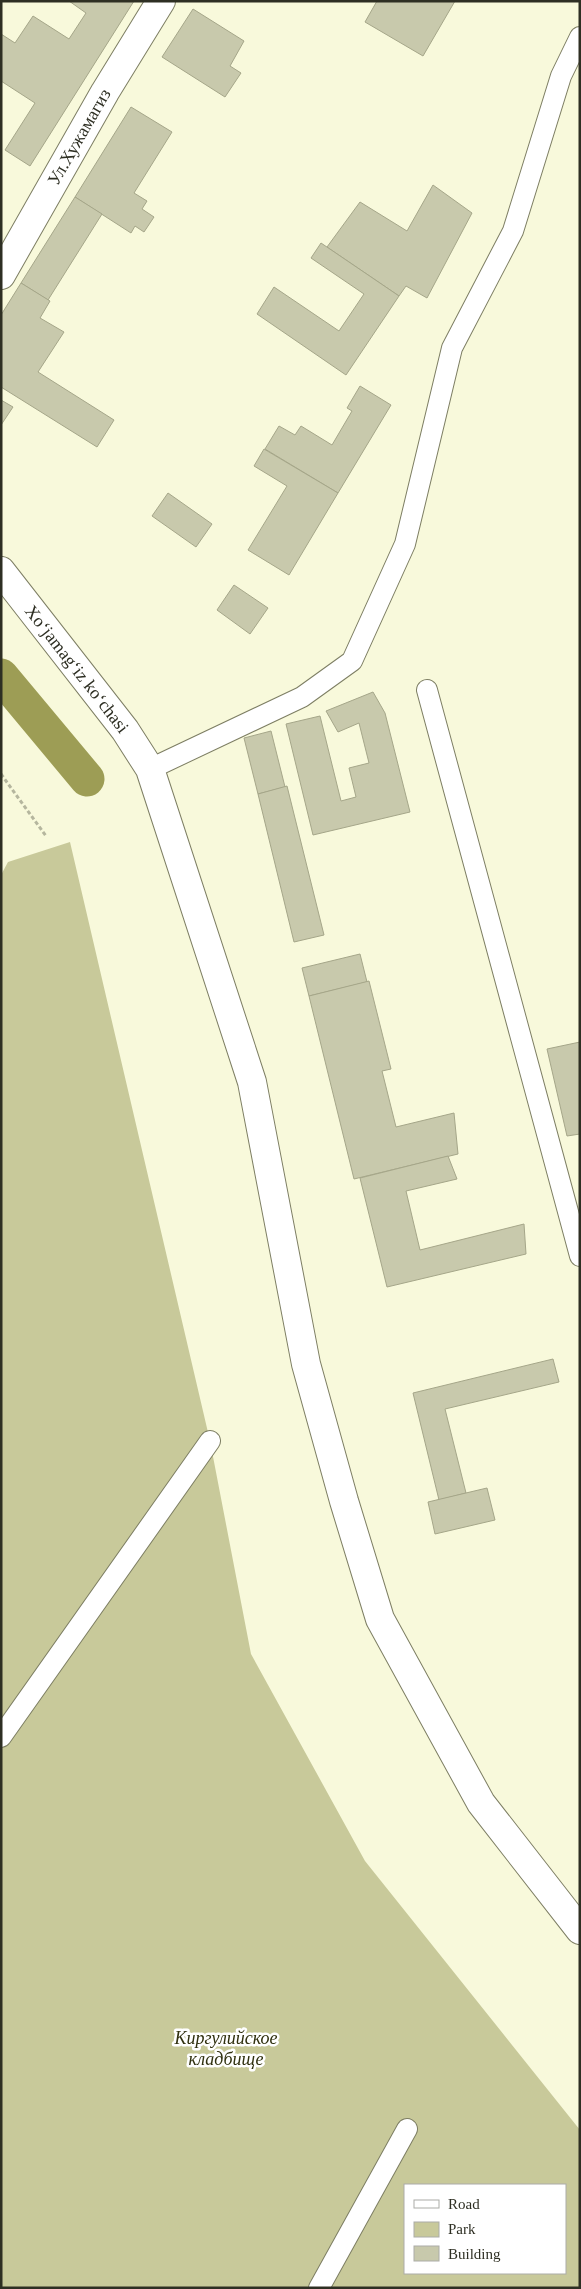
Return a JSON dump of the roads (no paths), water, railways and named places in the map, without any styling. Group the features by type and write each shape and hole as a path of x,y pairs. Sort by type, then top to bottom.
{"street":[{"name":"Ул.Хужамагиз","path":"1,275 105,92 160,1"},
{"name":"Xoʻjamagʻiz koʻchasi","path":"1,571 125,730 150,769 252,1082 306,1364 344,1501 380,1619 481,1803 580,1930"}],"lane":[{"path":"150,769 302,697 352,661 405,544 452,348 513,231 561,76 580,37"},
{"path":"427,690 580,1256"},
{"path":"1,1736 210,1441"},
{"path":"319,2288 407,2129"}],"waterway":[{"path":"1,676 87,779"}],"park label":[{"name":"Киргулийское кладбище","path":"226,2048"}]}
